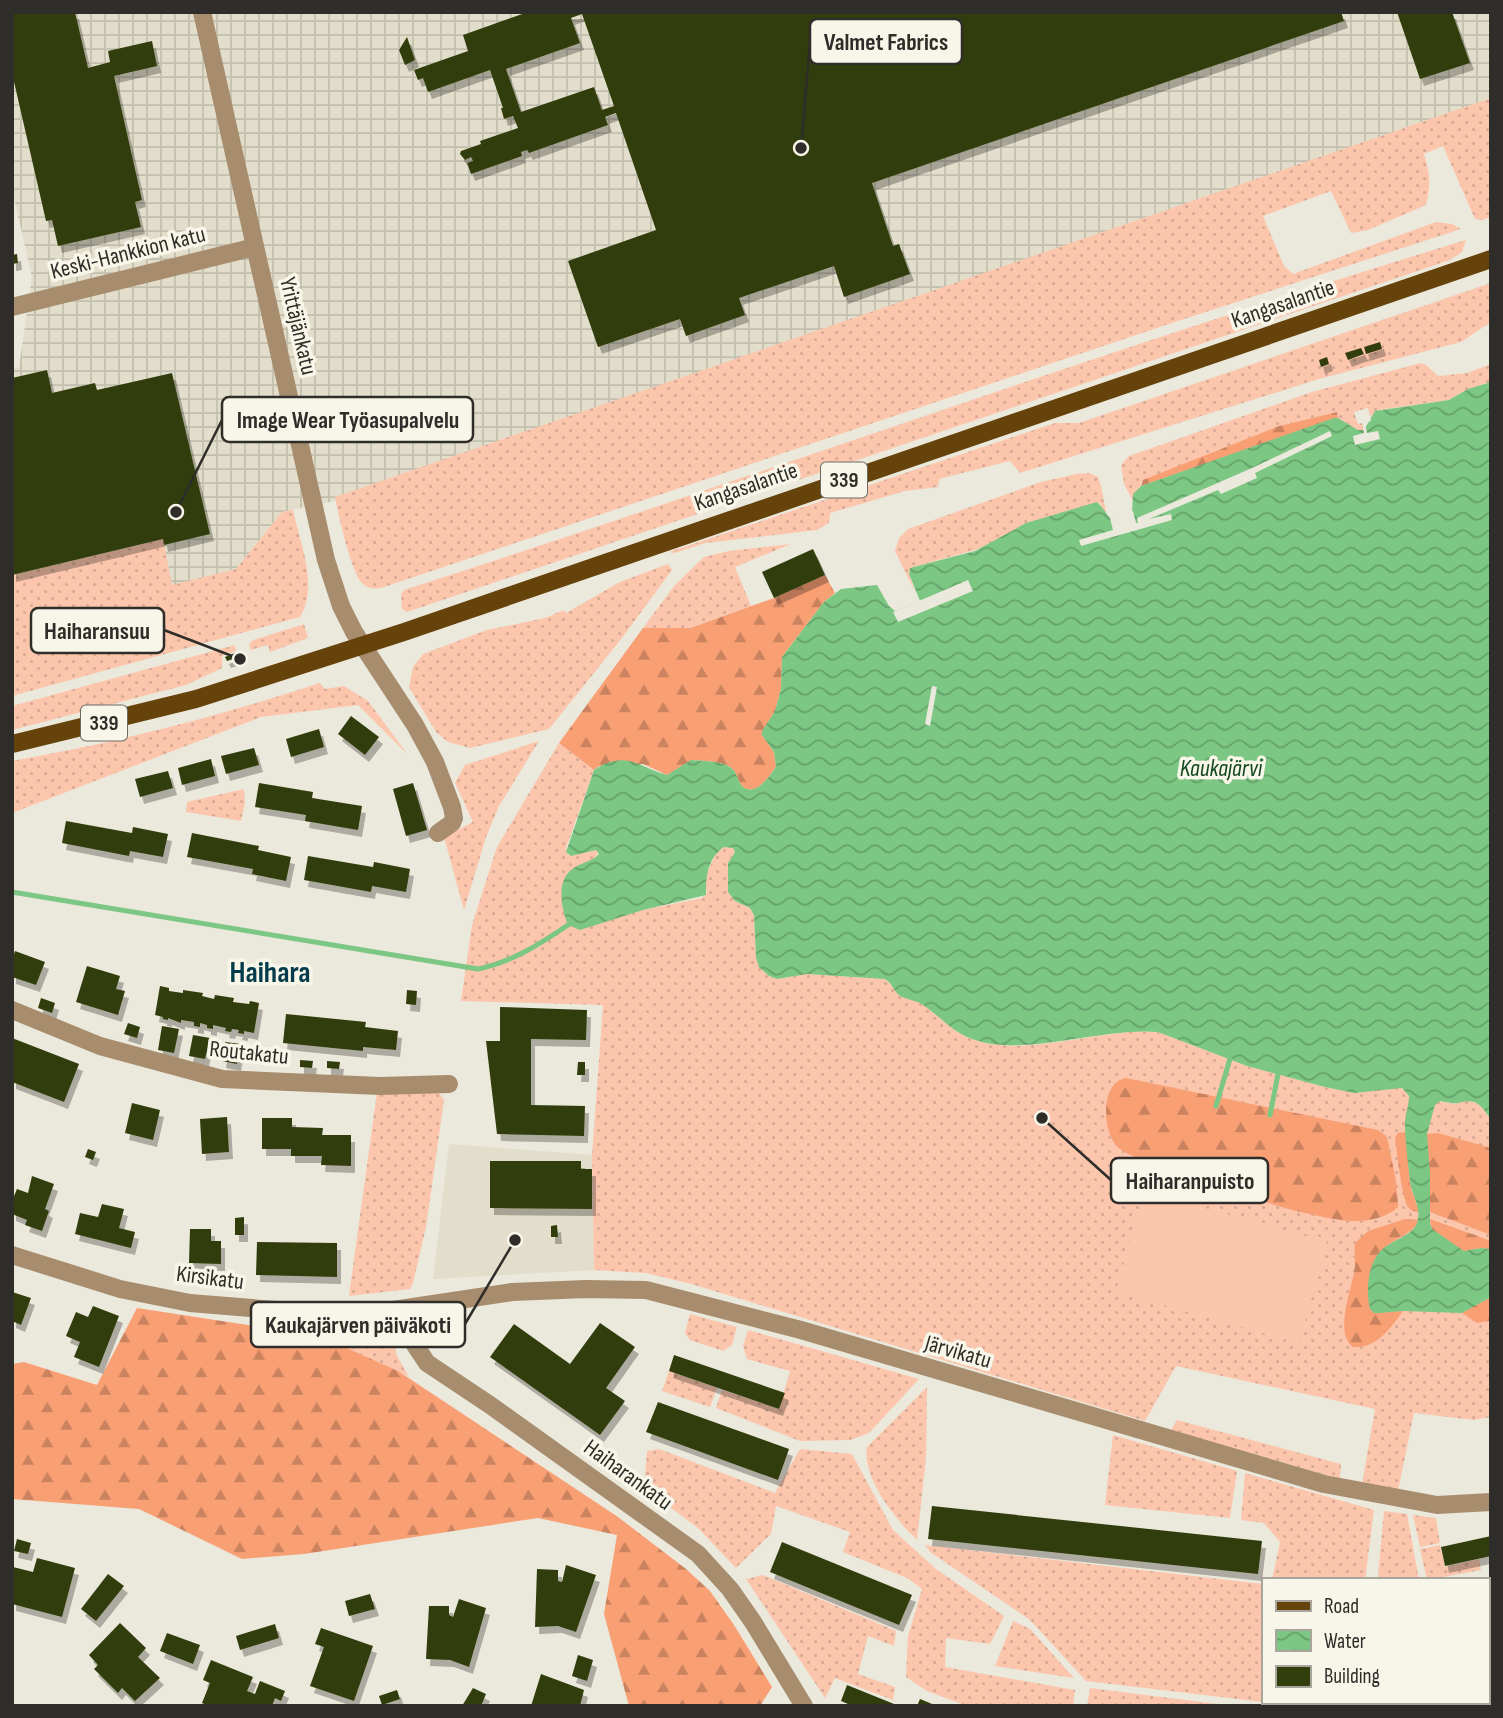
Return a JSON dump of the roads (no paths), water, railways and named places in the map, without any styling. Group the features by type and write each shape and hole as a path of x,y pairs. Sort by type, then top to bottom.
{"main road":[{"name":"Kangasalantie","path":"12,744 196,699 362,646 1491,259"}],"street":[{"name":"Yrittäjänkatu","path":"202,12 326,559 341,606 362,646 415,725 443,780 454,818 452,823 438,833"},
{"name":"Keski-Hankkion katu","path":"12,307 255,247"},
{"name":"Routakatu","path":"12,1010 100,1046 222,1079 380,1086 449,1084"},
{"name":"Kirsikatu","path":"12,1255 120,1289 190,1303 337,1315 407,1308"},
{"name":"Järvikatu","path":"407,1308 512,1292 646,1290 801,1330 1324,1484 1437,1505 1491,1502"},
{"name":"Haiharankatu","path":"407,1308 415,1345 427,1363 490,1405 698,1555 730,1589 804,1706"}],"water":[{"name":"Kaukajärvi","path":"1491,382 1491,1120 1481,1106 1474,1102 1440,1101 1435,1105 1427,1134 1432,1229 1464,1251 1491,1249 1491,1297 1462,1313 1374,1313 1370,1309 1368,1283 1376,1257 1381,1250 1412,1230 1418,1218 1418,1207 1410,1181 1406,1137 1405,1120 1409,1096 1402,1088 1354,1093 1325,1087 1247,1066 1158,1032 1111,1034 1034,1044 987,1043 961,1034 923,1005 899,995 885,979 807,974 777,979 759,967 756,958 754,915 750,908 735,901 728,892 728,863 735,852 733,848 724,847 714,857 707,875 706,895 643,910 580,930 568,925 562,897 566,876 573,868 599,854 596,850 571,856 566,852 594,770 605,764 624,760 667,775 691,760 706,761 730,767 742,786 747,789 757,788 776,766 774,752 762,731 775,711 781,689 782,657 824,602 841,589 877,585 895,611 920,601 909,574 910,568 975,551 1026,523 1097,502 1110,518 1117,518 1132,513 1133,494 1141,486 1334,418 1358,430 1364,430 1375,411 1449,400 1468,389"}],"waterway":[{"path":"12,892 478,969 514,957 568,925"},
{"path":"1216,1106 1230,1059"},
{"path":"1270,1115 1278,1074"}],"place":[{"name":"Valmet Fabrics","path":"801,148"},
{"name":"Image Wear Työasupalvelu","path":"176,512"},
{"name":"Haiharansuu","path":"240,659"},
{"name":"Haiharanpuisto","path":"1042,1118"},
{"name":"Kaukajärven päiväkoti","path":"515,1240"}],"district":[{"name":"Haihara","path":"270,973"}]}
